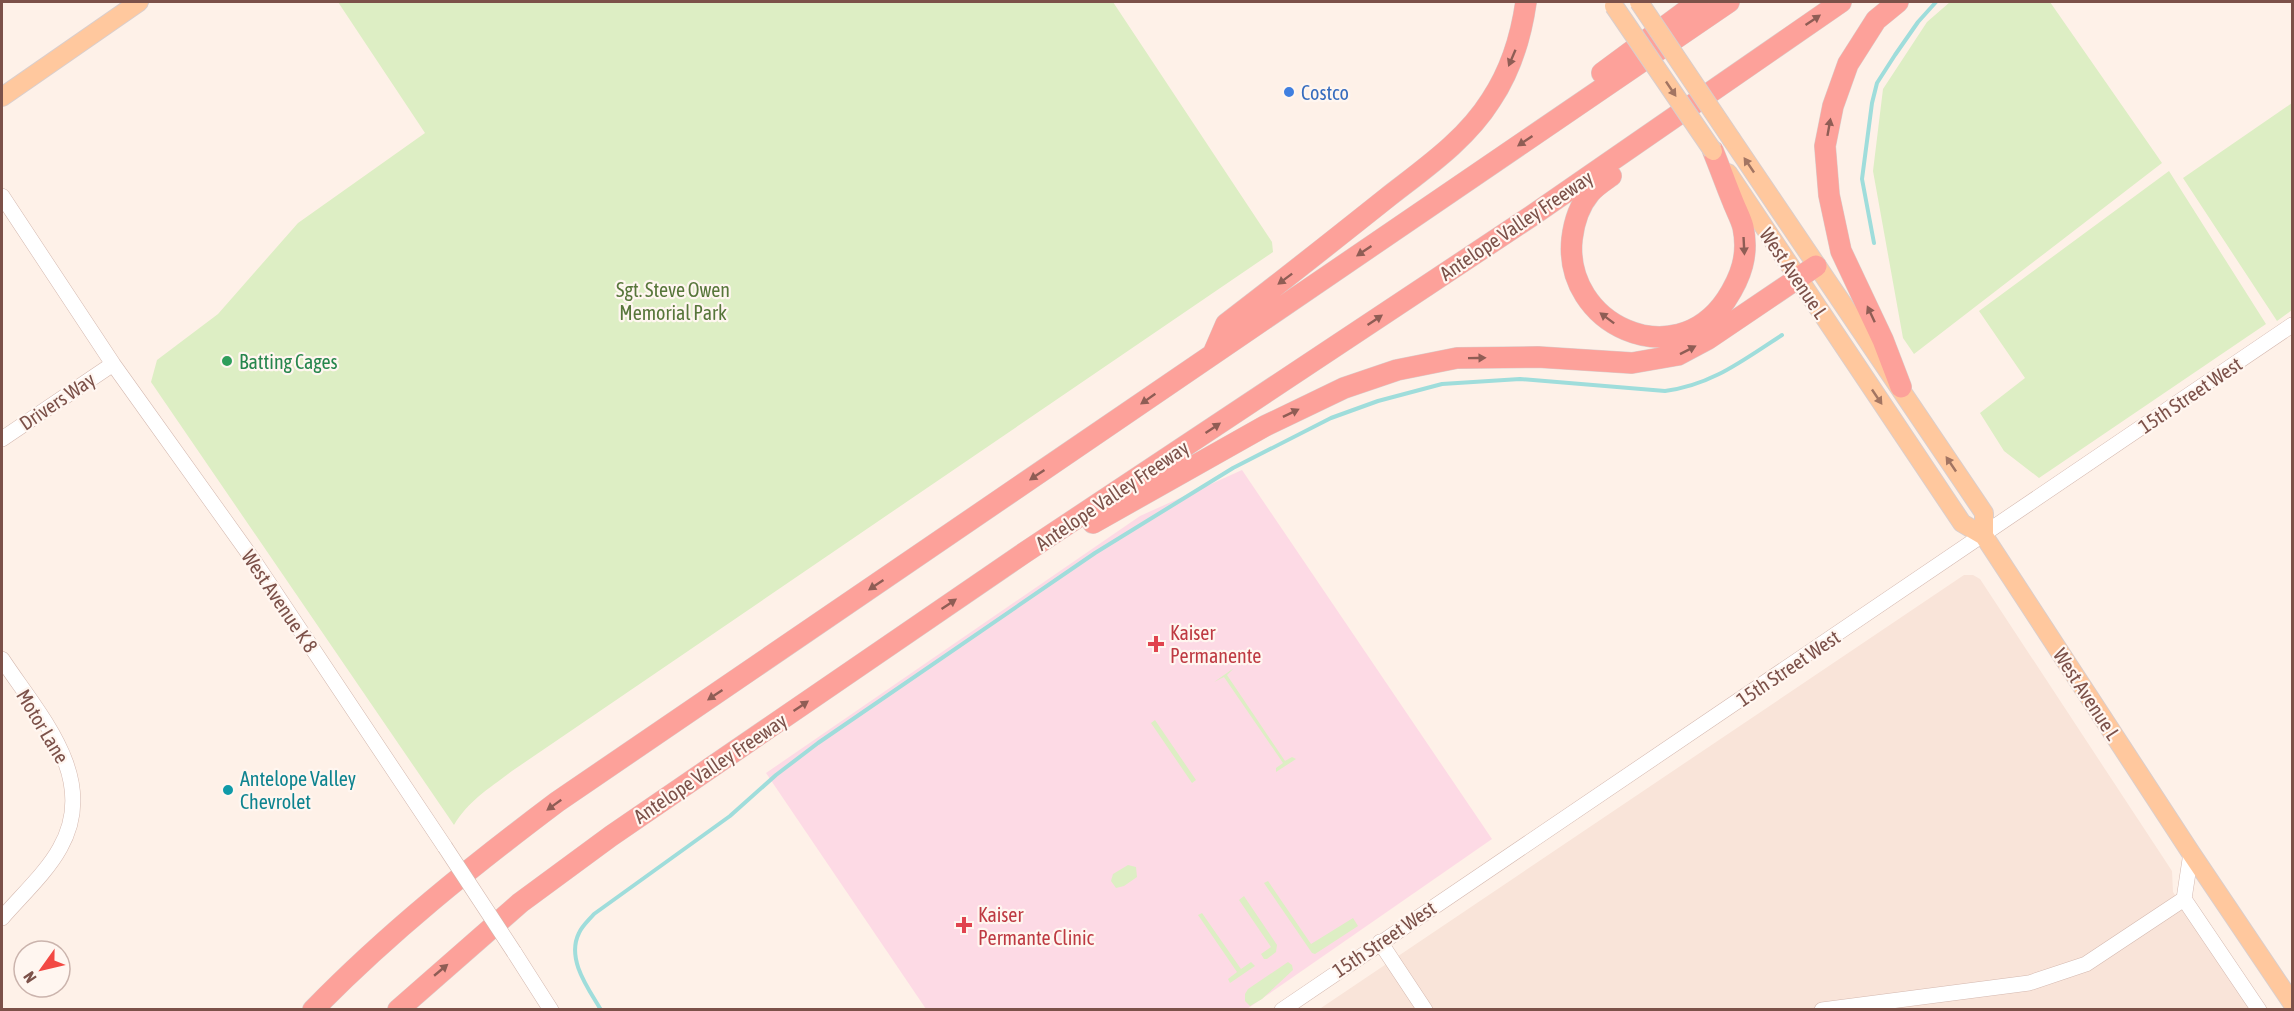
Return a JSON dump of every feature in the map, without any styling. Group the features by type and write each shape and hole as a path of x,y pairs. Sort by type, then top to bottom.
{"highway":[{"path":"1213,354 1226,324 1455,143 1475,122 1491,100 1519,42 1526,2"},
{"path":"1556,121 1606,69 1698,2"},
{"path":"313,1010 408,920 485,856 557,802 1729,2"},
{"name":"Antelope Valley Freeway","path":"398,1010 520,903 611,836 1024,553 1530,217 1841,2"},
{"path":"1898,2 1876,20 1848,64 1833,106 1825,146 1829,195 1841,251 1883,340 1901,387"},
{"path":"1713,151 1743,227 1745,262 1719,309 1702,324 1681,334 1662,338 1637,335 1602,315 1589,300 1574,274 1571,248 1574,219 1590,193 1626,164 1752,73 1791,35"},
{"path":"1024,553 1075,533 1264,426 1344,388 1397,370 1457,358 1538,357 1632,363 1678,355 1708,339 1816,266"}],"main road":[{"path":"2,97 139,2"},
{"name":"West Avenue L","path":"1639,2 1984,513 1983,536"},
{"name":"West Avenue L","path":"1612,4 1962,523 1983,536 2292,1003"}],"street":[{"name":"West Avenue K 8","path":"2,196 113,364 254,561 551,1010"},
{"name":"15th Street West","path":"1282,1010 2292,325"},
{"name":"Drivers Way","path":"2,439 113,364"},
{"name":"Motor Lane","path":"2,659 61,748 72,780 74,794 70,823 60,849 2,918"},
{"path":"2191,853 2184,899 2259,1010"},
{"path":"1822,1010 2029,983 2086,964 2184,899"},
{"path":"1380,942 1425,1010"}],"shaded area":[{"name":"Kaiser Permanente","path":"1242,470 1492,839 1247,1009 926,1009 766,773 1140,516"},
{"path":"1964,575 1973,575 1980,579 2172,871 2173,892 2251,1009 1318,1010"}],"green space":[{"name":"Sgt. Steve Owen Memorial Park","path":"338,2 1113,2 1272,242 1273,252 512,771 473,802 454,825 151,382 157,360 218,314 298,223 425,133"},
{"path":"1950,2 2050,2 2162,163 1914,354 1903,338 1873,171 1883,89 1927,22"},
{"path":"2292,103 2292,310 2277,321 2183,178"},
{"path":"2169,171 2266,324 2039,478 2004,451 1980,413 2025,378 1979,311"},
{"path":"1234,668 1227,675 1285,761 1292,757 1296,759 1276,772 1276,768 1283,763 1224,677 1214,682"},
{"path":"1155,720 1196,780 1192,783 1151,723"},
{"path":"1128,865 1136,867 1137,877 1124,886 1116,888 1111,881 1113,874"},
{"path":"1268,881 1311,944 1353,918 1358,926 1315,954 1312,953 1264,883"},
{"path":"1244,896 1277,945 1276,952 1267,959 1264,959 1261,954 1271,947 1239,900"},
{"path":"1202,913 1241,969 1251,962 1255,966 1230,983 1228,979 1237,972 1198,915"},
{"path":"1288,962 1292,965 1293,970 1262,999 1250,1006 1245,1001 1248,989"}],"waterway":[{"path":"1874,243 1862,179 1872,103 1877,83 1918,22 1936,2"},
{"path":"601,1010 580,973 575,953 579,933 594,914 730,816 776,775 818,743 1095,553 1233,468 1331,418 1378,401 1442,384 1520,379 1665,391 1682,388 1712,377 1782,335"}],"place":[{"name":"Costco","path":"1289,92"},
{"name":"Batting Cages","path":"227,361"},
{"name":"Kaiser Permanente","path":"1156,644"},
{"name":"Antelope Valley Chevrolet","path":"228,790"},
{"name":"Kaiser Permante Clinic","path":"964,925"}]}
